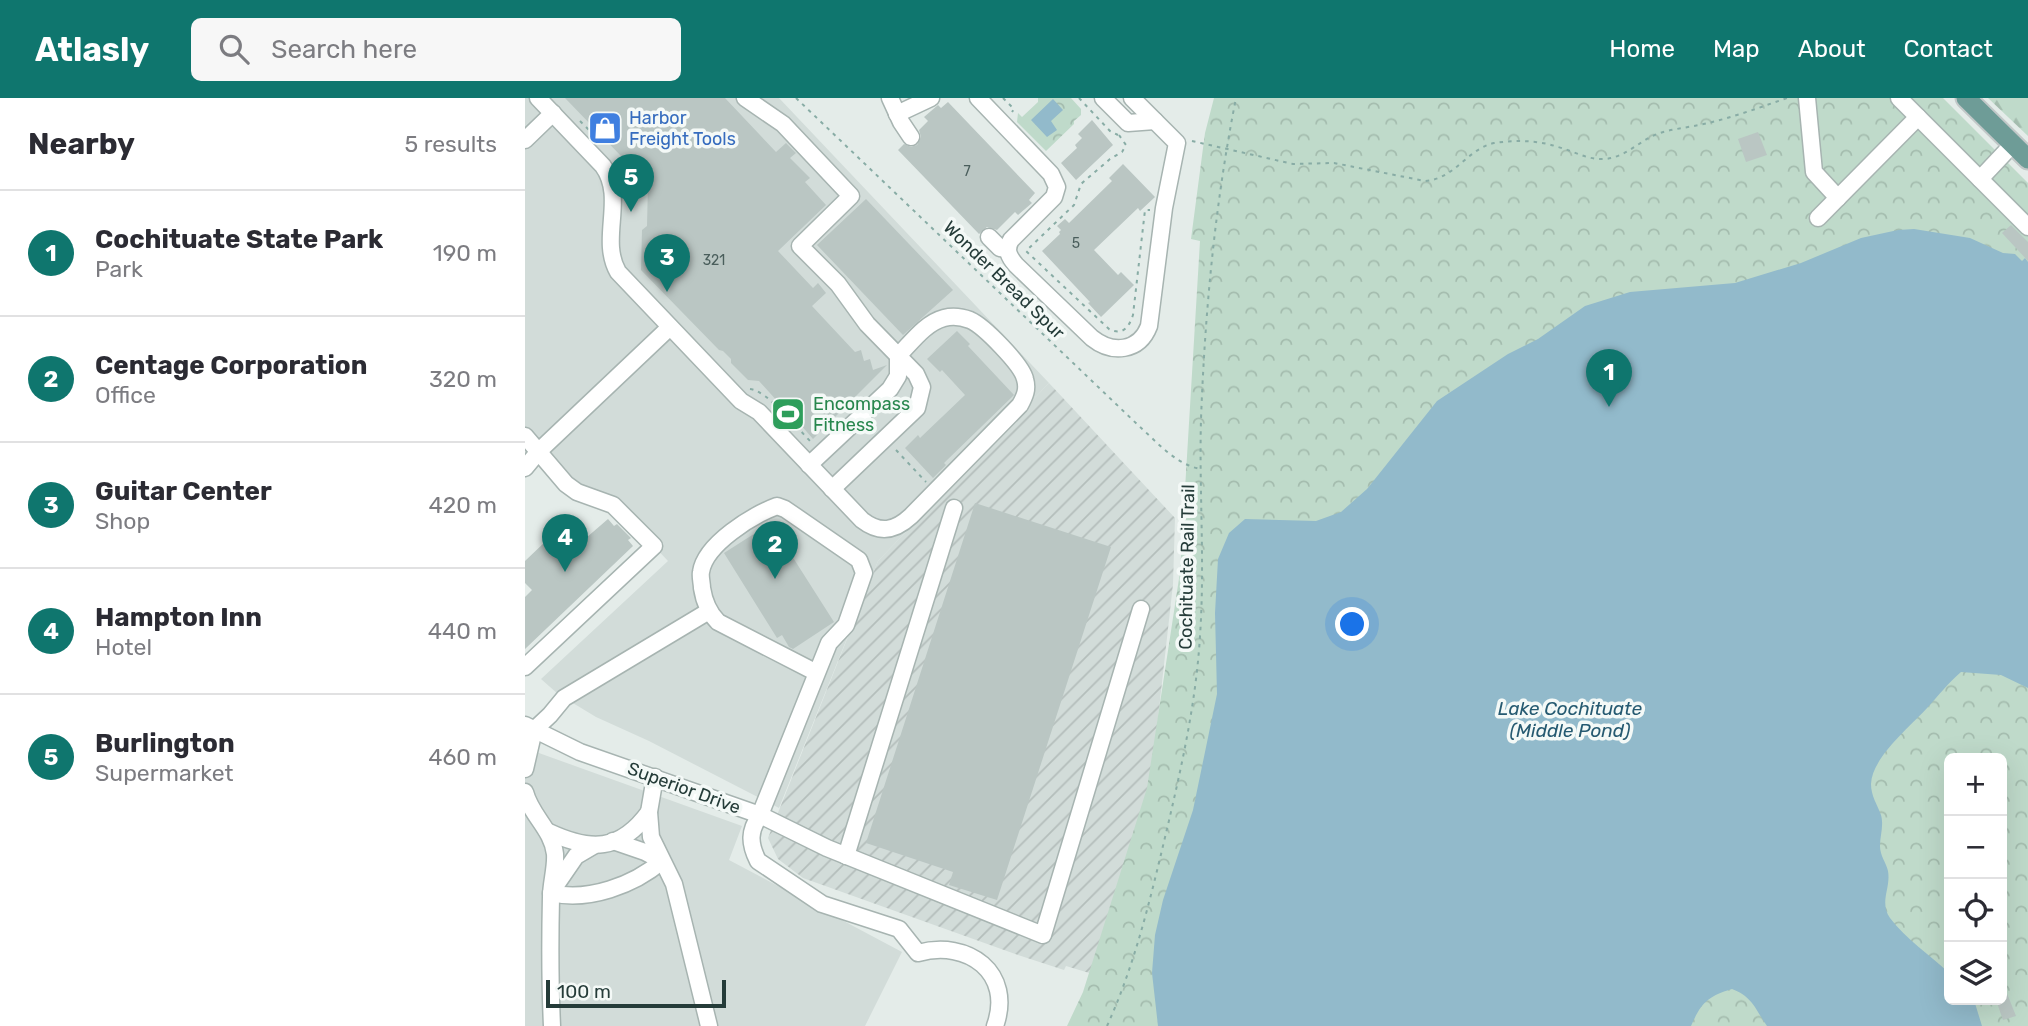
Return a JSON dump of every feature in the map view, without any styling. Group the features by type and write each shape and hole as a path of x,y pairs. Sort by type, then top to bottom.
{"main road":[{"path":"1966,98 2028,159"}],"street":[{"path":"538,98 603,166 611,178 614,194 611,252 615,266 741,401 759,412 809,465 832,489 868,525 882,530 897,528 911,516 1020,405 1026,393 1025,379 1019,367 982,328 965,318 950,317 936,321 924,329 898,356 898,376 890,389 809,465"},
{"path":"745,98 783,124 851,196 800,246 838,284 867,324 920,379 922,395 917,408 832,489"},
{"path":"890,98 912,137"},
{"path":"897,114 931,98"},
{"path":"978,98 1051,174 1056,183 1054,197 1013,237 1007,249"},
{"path":"1103,98 1128,123 1154,121"},
{"path":"1807,98 1814,172 1838,198"},
{"path":"1899,98 2028,227"},
{"path":"1007,249 1016,265 1097,342 1115,349 1128,347 1139,342 1146,334 1150,322 1162,219 1177,143 1135,99"},
{"path":"525,139 553,113"},
{"path":"1818,218 1918,117"},
{"path":"1980,179 2013,144"},
{"path":"989,237 1000,248 1007,249"},
{"path":"525,468 539,451 670,327"},
{"path":"525,436 566,484 577,492 613,505 654,546 525,667"},
{"path":"817,673 723,625 709,611 703,597 701,571 718,542 772,508 785,509 859,560 864,568 848,621 829,643 817,673 759,815 846,856 1042,935 1141,609"},
{"path":"846,856 954,508"},
{"path":"525,769 528,725 550,715 564,698 709,611"},
{"name":"Superior Drive","path":"528,725 580,752 759,815 751,828 753,850 758,861 782,878 823,904 899,929 918,953 931,949 947,949 964,952 982,963 996,987 1000,1003 995,1026"},
{"path":"655,777 649,812 652,837 674,884 709,1026"},
{"path":"525,792 530,813 549,832 582,845 593,846"},
{"path":"551,893 576,856 632,830 649,812"},
{"path":"549,832 555,856 549,968 552,1026"},
{"path":"613,841 662,861"},
{"path":"551,893 561,896 585,894 614,887 636,880 662,861"}],"path":[{"name":"Wonder Bread Spur","path":"796,98 1139,426 1177,460 1201,469"},
{"path":"1079,98 1110,131 1119,135 1126,145 1125,149 1081,184 1074,205 1026,251 1101,323 1120,332 1130,325 1133,315 1145,210 1155,211"},
{"name":"Cochituate Rail Trail","path":"1107,1026 1123,989 1144,925 1190,722 1201,614 1201,469 1207,309 1226,149 1235,98"},
{"path":"1177,143 1192,141 1293,164 1334,163 1436,181 1448,175 1481,147 1536,141 1586,158 1606,159 1623,155 1655,135 1735,116 1787,98"},
{"path":"574,115 600,142"},
{"path":"1119,135 1122,128"},
{"path":"746,388 756,389 767,397 813,443"}],"shaded area":[{"path":"525,98 779,98 1049,383 878,561 779,808 649,741 596,717 558,694 541,679 668,561 619,509 586,494 539,452 525,468"},
{"path":"1049,383 1175,518 1173,584 1153,763 1133,860 1096,975 1066,966 1064,970 1018,955 803,878 778,859 768,838 878,561"},
{"path":"525,748 742,826 729,860 902,952 865,1026 525,1026"}],"green space":[{"path":"1038,98 1071,98 1081,109 1081,115 1074,124 1046,151 1017,122 1018,113 1022,117 1038,102"},
{"name":"Lake Cochituate (Middle Pond)","path":"1214,98 1943,98 2028,183 2028,1026 1067,1026 1083,992 1147,788 1180,572 1200,241 1191,239 1205,133"},
{"path":"1988,98 2028,98 2028,136"}],"water":[{"path":"1053,99 1063,110 1051,121 1057,130 1047,137 1031,120"},
{"name":"Lake Cochituate (Middle Pond)","path":"1914,229 1970,238 2003,253 2015,254 2022,261 2025,258 2028,262 2028,688 2001,675 1961,672 1893,742 1878,763 1871,784 1882,819 1880,850 1887,868 1887,912 1903,933 1944,969 1944,1005 1976,1005 1982,1026 1767,1026 1749,1000 1732,989 1717,994 1706,1002 1691,1026 1158,1026 1152,973 1155,935 1163,900 1193,810 1217,694 1215,613 1218,559 1229,533 1245,519 1316,521 1341,512 1367,489 1437,401 1508,354 1538,339 1585,306 1630,292 1735,283 1801,263 1861,238"}],"building":[{"path":"565,98 725,98 776,152 786,143 796,153 790,158 810,178 805,182 826,205 778,251 813,288 818,283 826,293 812,306 855,352 861,350 864,361 870,359 873,370 887,365 813,439 800,424 795,429 774,408 779,403 759,381 748,380 731,363 731,359 641,270 642,230 647,226 648,184"},
{"path":"948,102 1035,193 1029,200 1032,203 1018,215 1015,212 997,230 987,227 979,234 898,150 904,144 911,147 917,145 921,137 919,130 928,121 924,117 938,105 941,108"},
{"path":"1092,120 1113,145 1076,180 1061,163 1077,148 1075,145 1082,138 1078,134"},
{"path":"1758,132 1767,155 1746,162 1738,139"},
{"path":"1123,164 1155,197 1140,211 1138,208 1094,250 1118,275 1121,272 1134,285 1101,317 1042,251 1060,234 1061,230 1057,226 1065,219 1069,223 1112,181 1109,178"},
{"path":"866,199 953,290 903,335 817,245"},
{"path":"2011,225 2028,242 2028,261 2002,233"},
{"path":"957,331 1014,395 944,463 946,465 933,478 905,448 918,435 920,438 965,395 942,370 940,372 927,359"},
{"path":"975,503 1111,547 997,900 949,885 953,872 866,843"},
{"path":"608,519 631,538 628,540 633,546 525,649 525,597 532,590 525,583 525,561 568,520 586,538"},
{"path":"771,523 834,622 793,649 782,635 777,638 724,553"},
{"path":"2007,994 2016,1016 2003,1020 1998,1005 2007,1005"}],"place":[{"name":"Harbor Freight Tools","path":"605,128"},
{"name":"Burlington","path":"631,212"},
{"name":"Guitar Center","path":"667,292"},
{"name":"Cochituate State Park","path":"1609,407"},
{"name":"Encompass Fitness","path":"788,414"},
{"name":"Hampton Inn","path":"565,572"},
{"name":"Centage Corporation","path":"775,579"}]}
